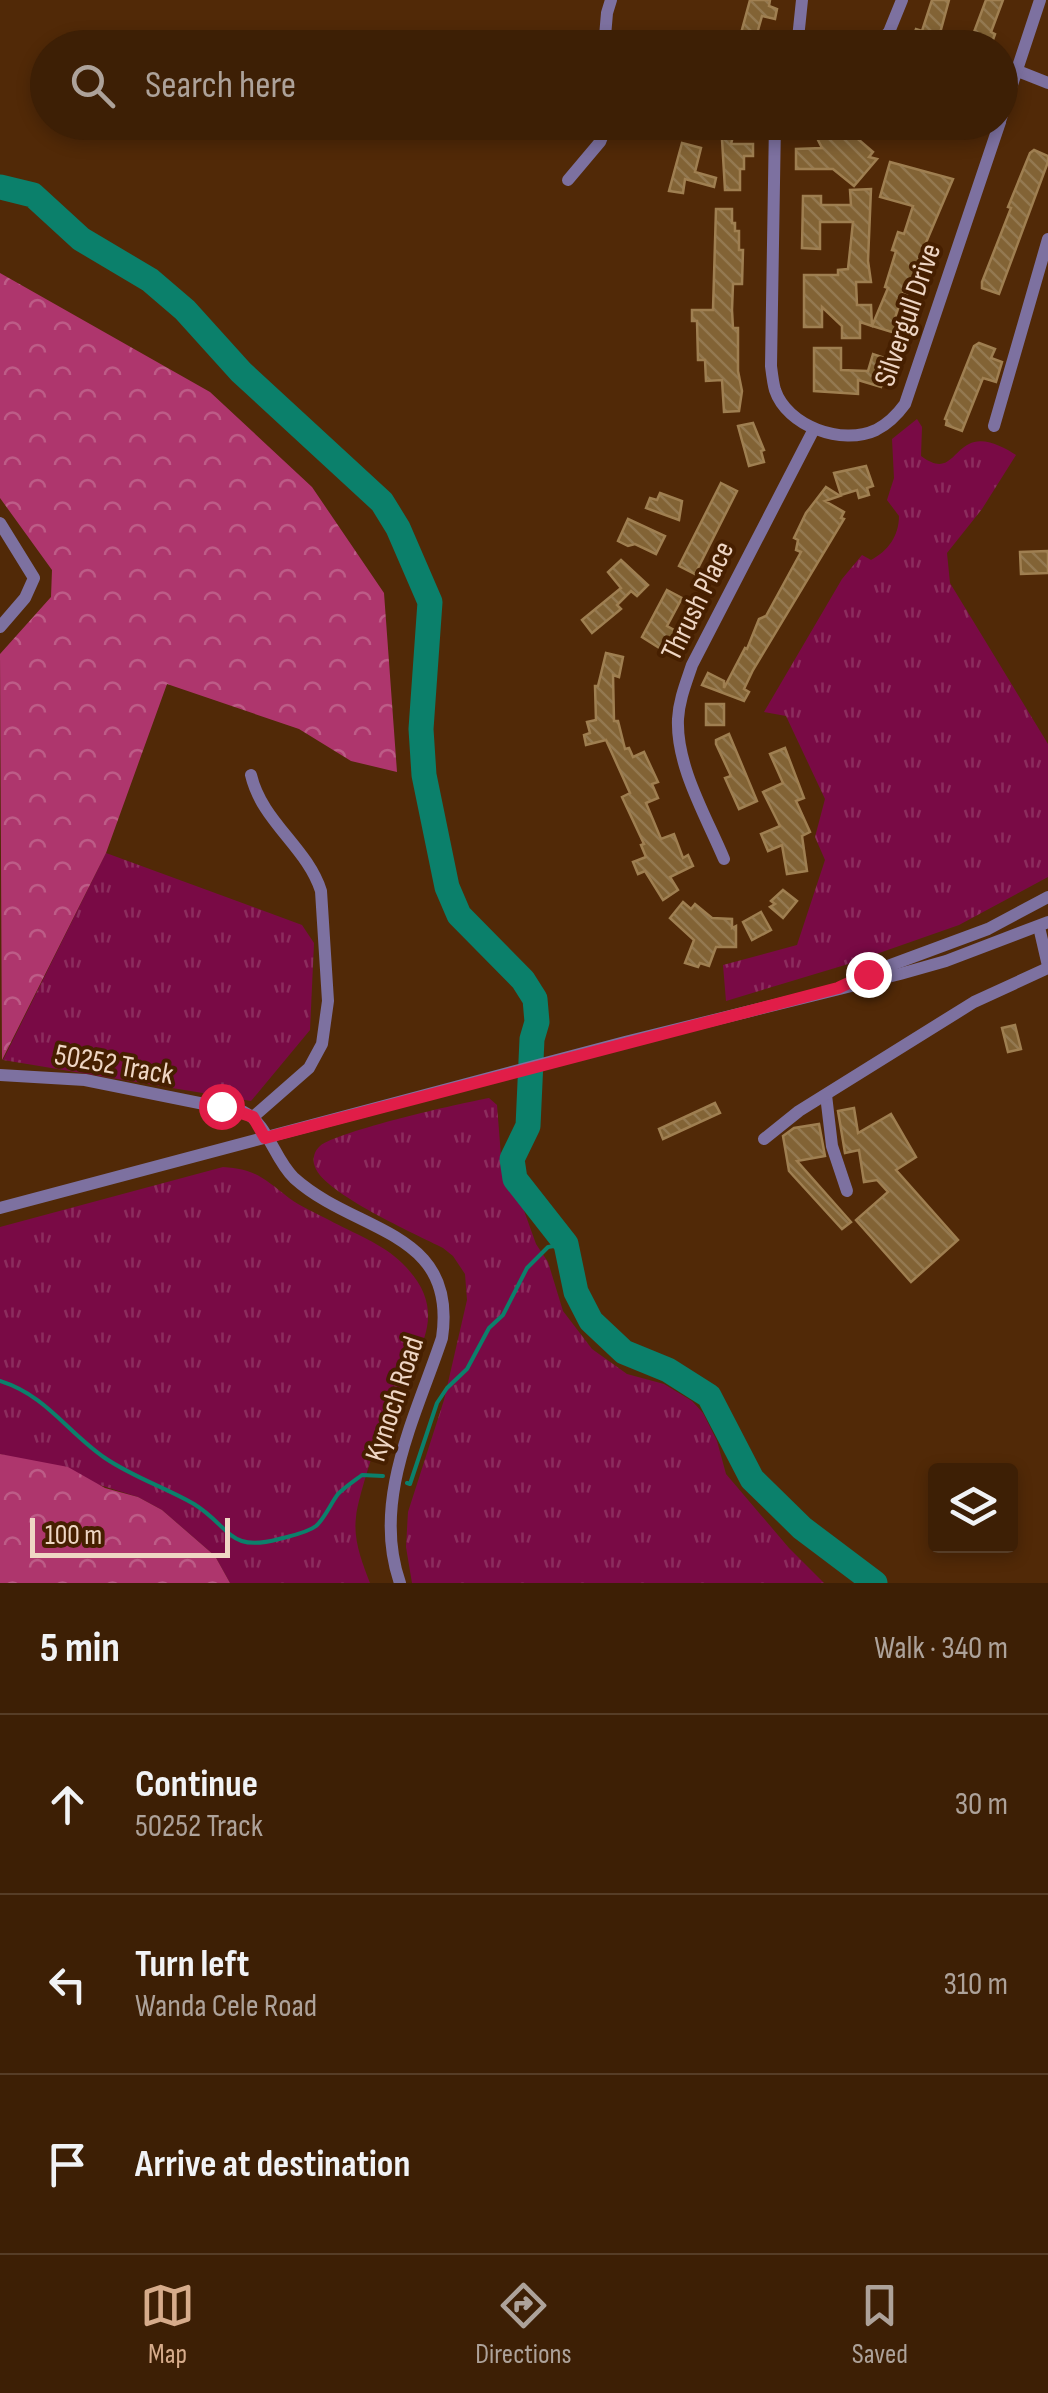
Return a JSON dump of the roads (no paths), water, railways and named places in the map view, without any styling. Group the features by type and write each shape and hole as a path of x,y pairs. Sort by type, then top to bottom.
{"street":[{"path":"606,30 611,0"},
{"path":"798,30 802,0"},
{"path":"890,30 902,0"},
{"name":"Silvergull Drive","path":"1018,70 1040,0"},
{"path":"1018,70 1048,83"},
{"path":"568,180 601,140"},
{"path":"774,140 771,366 775,391 784,406 814,430"},
{"name":"Silvergull Drive","path":"814,430 852,436 873,432 892,420 906,404 994,140"},
{"path":"994,426 1048,239"},
{"name":"Thrush Place","path":"724,859 681,754 678,716 682,695 692,666 814,430"},
{"path":"0,523 34,578 25,598 0,627"},
{"path":"251,774 268,814 317,877 328,1001 326,1030 317,1056 309,1068 253,1117 265,1138"},
{"path":"838,988 988,928 1048,897"},
{"path":"0,1208 626,1042 946,962 1044,924 1048,967 974,1002 799,1111 764,1139"},
{"name":"50252 Track","path":"0,1074 85,1080 191,1104 233,1108 253,1117"},
{"path":"826,1096 832,1146 847,1191"},
{"name":"Kynoch Road","path":"265,1138 292,1176 334,1205 420,1252 438,1280 445,1320 442,1338 392,1490 389,1525 393,1565 400,1583"}],"waterway":[{"path":"0,187 33,195 81,239 150,280 185,310 241,372 382,502 398,528 430,602 421,729 424,775 447,887 459,915 523,980 535,999 537,1022 532,1039 528,1126 512,1159 515,1179 566,1244 576,1292 591,1321 624,1352 668,1370 709,1396 752,1479 802,1528 875,1583"},
{"path":"407,1483 410,1484 437,1403 467,1369 489,1328 503,1315 527,1268 548,1247 566,1244"},
{"path":"0,1381 44,1405 105,1458 194,1504 231,1535 249,1543 279,1539 312,1528 338,1494 362,1475 383,1476"}]}
